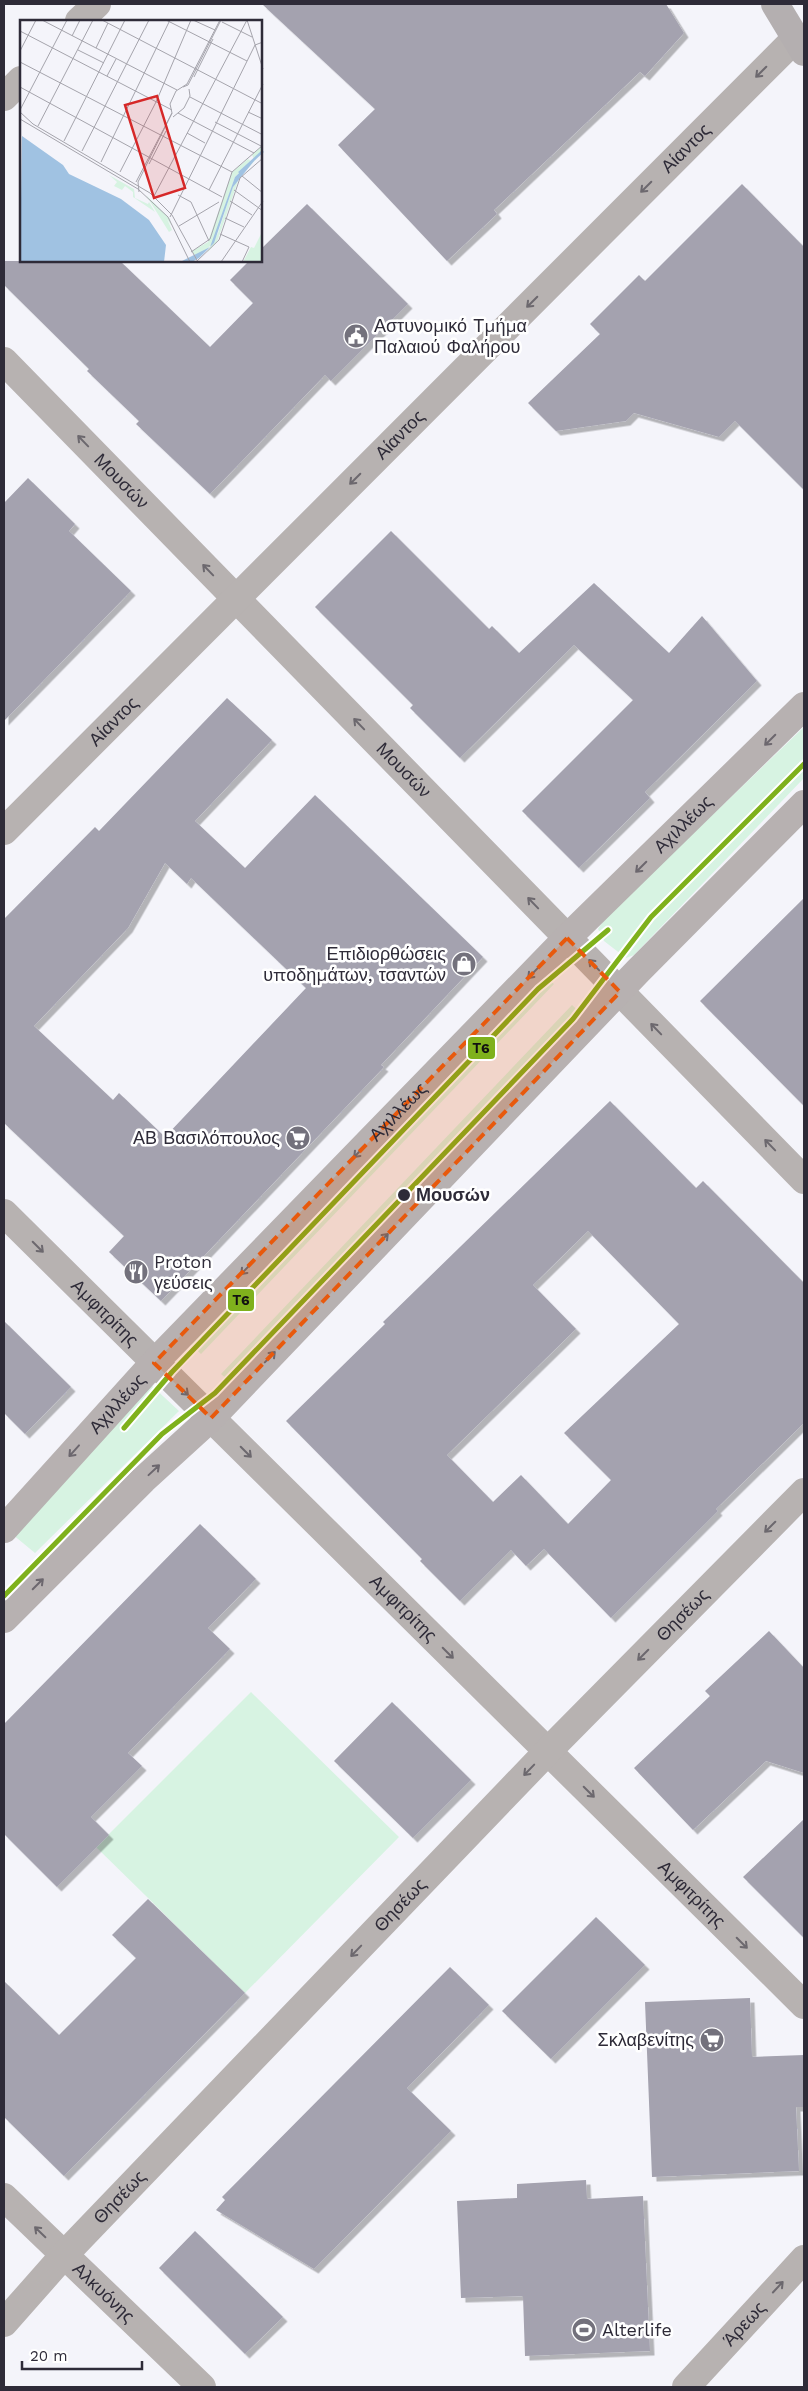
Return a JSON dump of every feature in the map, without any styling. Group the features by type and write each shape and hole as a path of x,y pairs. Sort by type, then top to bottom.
{"highway":[{"path":"775,4 800,45"}],"main road":[{"name":"Αχιλλέως","path":"4,1529 154,1363 567,938 804,706"},
{"path":"4,1619 143,1480 211,1418 638,971 804,804"}],"street":[{"path":"80,20 97,4"},
{"name":"Αίαντος","path":"4,831 236,598 800,45"},
{"path":"4,97 20,81"},
{"name":"Μουσών","path":"4,361 804,1180"},
{"name":"Αμφιτρίτης","path":"4,1213 804,2005"},
{"name":"Θησέως","path":"4,2323 64,2255 548,1751 804,1492"},
{"name":"Αλκυόνης","path":"4,2197 202,2387"},
{"name":"Άρεως","path":"686,2387 804,2260"}],"highlighted area":[{"path":"567,938 620,992 211,1418 154,1363"}],"green space":[{"path":"804,727 804,778 634,955 626,958 604,941 598,929 606,917"},
{"path":"543,974 554,984 201,1354 190,1343"},
{"path":"572,1005 584,1016 233,1384 221,1374"},
{"path":"150,1384 179,1411 35,1553 12,1534"},
{"path":"251,1692 399,1837 245,1993 96,1847"}],"building":[{"path":"262,4 666,4 684,33 645,76 640,72 494,210 497,214 447,261 338,145 375,109"},
{"path":"742,184 804,247 804,490 735,421 719,437 634,413 626,421 556,431 528,403 600,334 590,324 639,275 645,281"},
{"path":"307,204 408,304 331,381 325,375 210,494 136,424 139,421 87,371 89,369 4,285 4,261 121,262 210,347 253,303 230,280 248,262 262,262 262,248"},
{"path":"28,478 75,524 69,531 131,591 4,721 4,503"},
{"path":"391,531 489,629 492,626 519,653 594,583 669,653 702,616 757,681 645,792 650,798 579,868 522,811 633,700 574,645 460,758 410,708 413,705 315,607"},
{"path":"227,698 272,740 195,821 245,868 315,795 483,957 381,1065 384,1067 161,1301 109,1252 124,1236 4,1123 4,919 95,827 99,831","holes":["165,863 187,884 191,878 306,988 165,1137 119,1093 113,1100 34,1026 128,928"]},
{"path":"804,898 804,1106 700,1001"},
{"path":"610,1101 696,1188 703,1181 804,1283 804,1423 716,1509 718,1511 611,1618 544,1549 526,1566 511,1550 460,1601 420,1561 422,1559 286,1421 385,1324 383,1322","holes":["588,1231 679,1324 564,1433 611,1480 568,1524 521,1475 493,1502 447,1455 576,1329 533,1285"]},
{"path":"4,1321 71,1387 25,1434 4,1413"},
{"path":"200,1524 256,1579 208,1628 230,1649 128,1753 142,1766 91,1817 109,1835 57,1887 4,1834 4,1724"},
{"path":"769,1631 804,1668 804,1773 766,1761 693,1830 634,1768 710,1696 705,1691"},
{"path":"392,1702 471,1780 413,1838 334,1761"},
{"path":"804,1819 804,1938 743,1877"},
{"path":"148,1899 245,1993 64,2176 4,2117 4,1981 59,2035 136,1958 112,1935"},
{"path":"596,1917 645,1965 551,2059 502,2011"},
{"path":"450,1967 489,2005 407,2088 451,2131 314,2269 216,2210 225,2200 222,2197"},
{"path":"750,1998 752,2057 804,2055 804,2107 796,2107 799,2171 652,2177 645,2002"},
{"path":"586,2180 587,2199 643,2196 650,2351 525,2356 523,2296 461,2298 457,2201 517,2198 517,2184"},
{"path":"195,2231 283,2317 245,2354 159,2268"}],"transit line":[{"name":"Τ6","path":"4,1596 162,1434 215,1393 573,1019 651,917 804,764"},
{"name":"Τ6","path":"124,1428 172,1372 538,989 608,930"}],"place":[{"name":"Αστυνομικό Τμήμα Παλαιού Φαλήρου","path":"356,336"},
{"name":"Επιδιορθώσεις υποδημάτων, τσαντών","path":"464,964"},
{"name":"ΑΒ Βασιλόπουλος","path":"298,1138"},
{"name":"Μουσών","path":"404,1195"},
{"name":"Proton γεύσεις","path":"136,1272"},
{"name":"Σκλαβενίτης","path":"712,2040"},
{"name":"Alterlife","path":"584,2330"}]}
